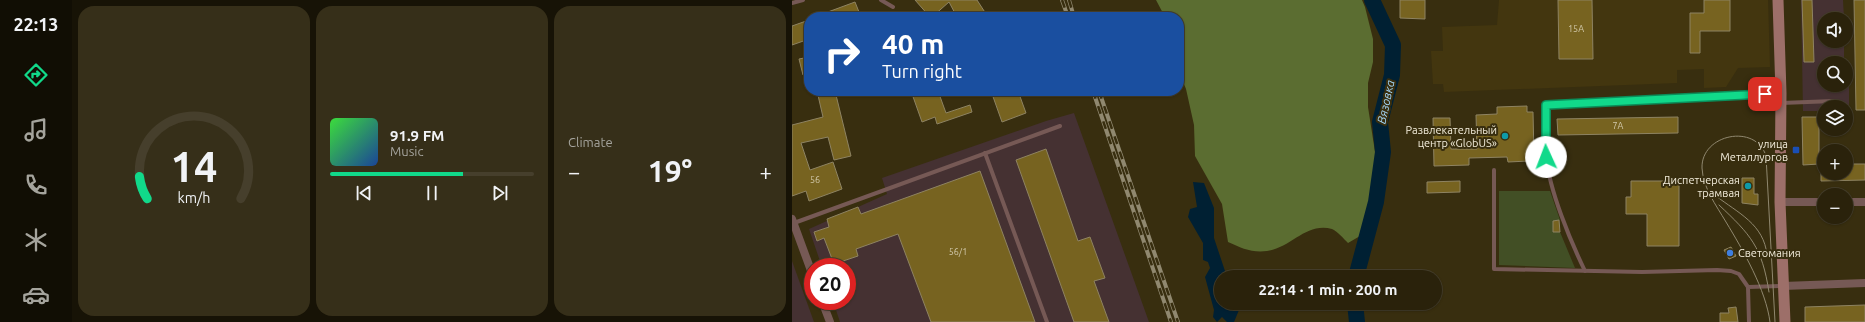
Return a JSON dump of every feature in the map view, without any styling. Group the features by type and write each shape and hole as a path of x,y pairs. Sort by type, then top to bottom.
{"main road":[{"path":"1778,0 1781,98 1780,202 1784,322"}],"street":[{"path":"1780,202 1817,202"},
{"path":"1853,202 1865,202"},
{"path":"793,221 806,258"},
{"path":"1783,286 1865,283"},
{"path":"825,310 830,322"}],"lane":[{"path":"792,3 803,0"},
{"path":"881,0 893,7"},
{"path":"1585,271 1570,236 1548,170 1545,142 1546,105 1781,98 1817,100"},
{"path":"793,221 1060,126"},
{"path":"985,153 1047,322"},
{"path":"1494,170 1494,269 1585,271 1725,270 1739,274 1748,287 1749,322"},
{"path":"1748,287 1783,286"}],"shaded area":[{"path":"1499,0 1768,0 1770,67 1738,68 1726,87 1704,88 1704,69 1677,70 1677,83 1444,92 1443,84 1433,84 1431,51 1443,51 1442,27 1497,25"},
{"path":"1801,0 1843,0 1844,12 1817,12 1817,48 1844,48 1844,56 1817,56 1817,92 1849,92 1849,100 1817,100 1817,111 1803,111"},
{"path":"1074,113 1149,322 840,322 836,310 856,310 856,258 819,258 809,229 887,194 882,178 1046,121"},
{"path":"792,261 804,294 804,310 810,310 814,322 792,322"}],"green space":[{"path":"1156,0 1362,0 1373,39 1373,62 1368,83 1368,107 1378,171 1360,236 1348,243 1332,229 1314,229 1276,249 1267,251 1247,250 1228,242 1222,204 1195,156 1194,125 1184,84 1184,12 1162,12"},
{"path":"1499,191 1550,191 1560,220 1553,221 1553,232 1560,232 1575,268 1499,265"}],"water":[{"path":"1193,182 1204,183 1214,208 1214,238 1225,270 1214,270 1214,310 1205,277 1210,268 1208,262 1203,260 1203,243 1188,217 1190,209 1197,207"},
{"path":"1214,310 1239,310 1234,322 1227,322 1222,317 1217,322 1213,317"}],"building":[{"path":"915,0 977,0 985,12 954,12 949,2 938,12 926,12"},
{"path":"1400,0 1425,0 1425,19 1400,18"},
{"path":"1558,0 1592,0 1593,59 1559,59"},
{"path":"1704,0 1730,0 1730,31 1700,31 1700,53 1690,53 1690,13 1704,13"},
{"path":"1802,0 1812,0 1814,62 1804,62"},
{"path":"1854,0 1865,0 1865,110 1856,110"},
{"path":"855,2 859,12 828,12"},
{"path":"804,22 804,41 792,45 792,26"},
{"path":"804,58 803,75 799,59"},
{"path":"818,96 836,96 851,156 834,160 828,137 801,143 810,170 833,162 842,189 809,201 806,191 792,196 792,125 823,117"},
{"path":"913,96 940,96 946,113 970,105 972,112 937,124 935,117 922,122"},
{"path":"993,96 1020,96 1026,113 1002,122"},
{"name":"Развлекательный центр «GlobUS»","path":"1527,106 1527,112 1533,112 1534,157 1528,157 1529,161 1508,162 1507,157 1469,158 1469,165 1434,166 1433,118 1450,118 1451,149 1477,149 1476,115 1497,114 1497,107"},
{"path":"1678,117 1678,133 1558,135 1557,119"},
{"path":"1802,117 1817,117 1817,136 1819,136 1819,144 1817,144 1817,164 1803,165"},
{"path":"1046,149 1078,241 1090,237 1105,278 1094,281 1109,322 1074,322 1016,160"},
{"path":"1853,164 1865,164 1865,180 1821,181 1853,180"},
{"path":"980,171 1035,322 931,322 898,234 856,249 858,256 852,258 832,258 824,238 817,241 814,232 829,227 827,219 858,207 861,214"},
{"name":"Диспетчерская трамвая","path":"1742,178 1754,178 1754,194 1758,194 1758,205 1742,203"},
{"path":"1460,181 1460,192 1427,193 1427,182"},
{"path":"1631,181 1679,181 1679,246 1647,246 1647,214 1626,214 1626,197 1631,197"},
{"path":"1559,220 1560,232 1553,232 1553,221"},
{"path":"1731,247 1736,256 1729,259 1724,250"},
{"path":"1865,305 1865,322 1805,322 1805,307"},
{"path":"1736,307 1738,322 1720,322 1720,313 1729,313 1728,308"}],"waterway":[{"name":"Вязовка","path":"1358,270 1376,202 1383,152 1380,122 1392,75 1393,45 1372,0"},
{"name":"Вязовка","path":"1356,310 1357,322"}],"tram line":[{"path":"1770,322 1764,297 1753,270 1707,189 1703,175 1702,168 1704,156 1710,147 1719,141 1730,137 1741,136 1752,139 1760,146 1766,156 1775,322"},
{"path":"1716,196 1749,220 1761,235 1765,244 1767,255"},
{"path":"1719,205 1747,234 1759,253 1769,292"}],"railway":[{"path":"1062,0 1066,12"},
{"path":"1069,0 1073,12"},
{"path":"1095,96 1171,322"},
{"path":"1101,96 1178,322"}],"place":[{"name":"Развлекательный центр «GlobUS»","path":"1505,136"},
{"name":"улица Металлургов","path":"1796,150"},
{"name":"Диспетчерская трамвая","path":"1748,186"},
{"name":"Светомания","path":"1730,253"}],"route":[{"path":"1546,157 1546,105 1765,94"}]}
